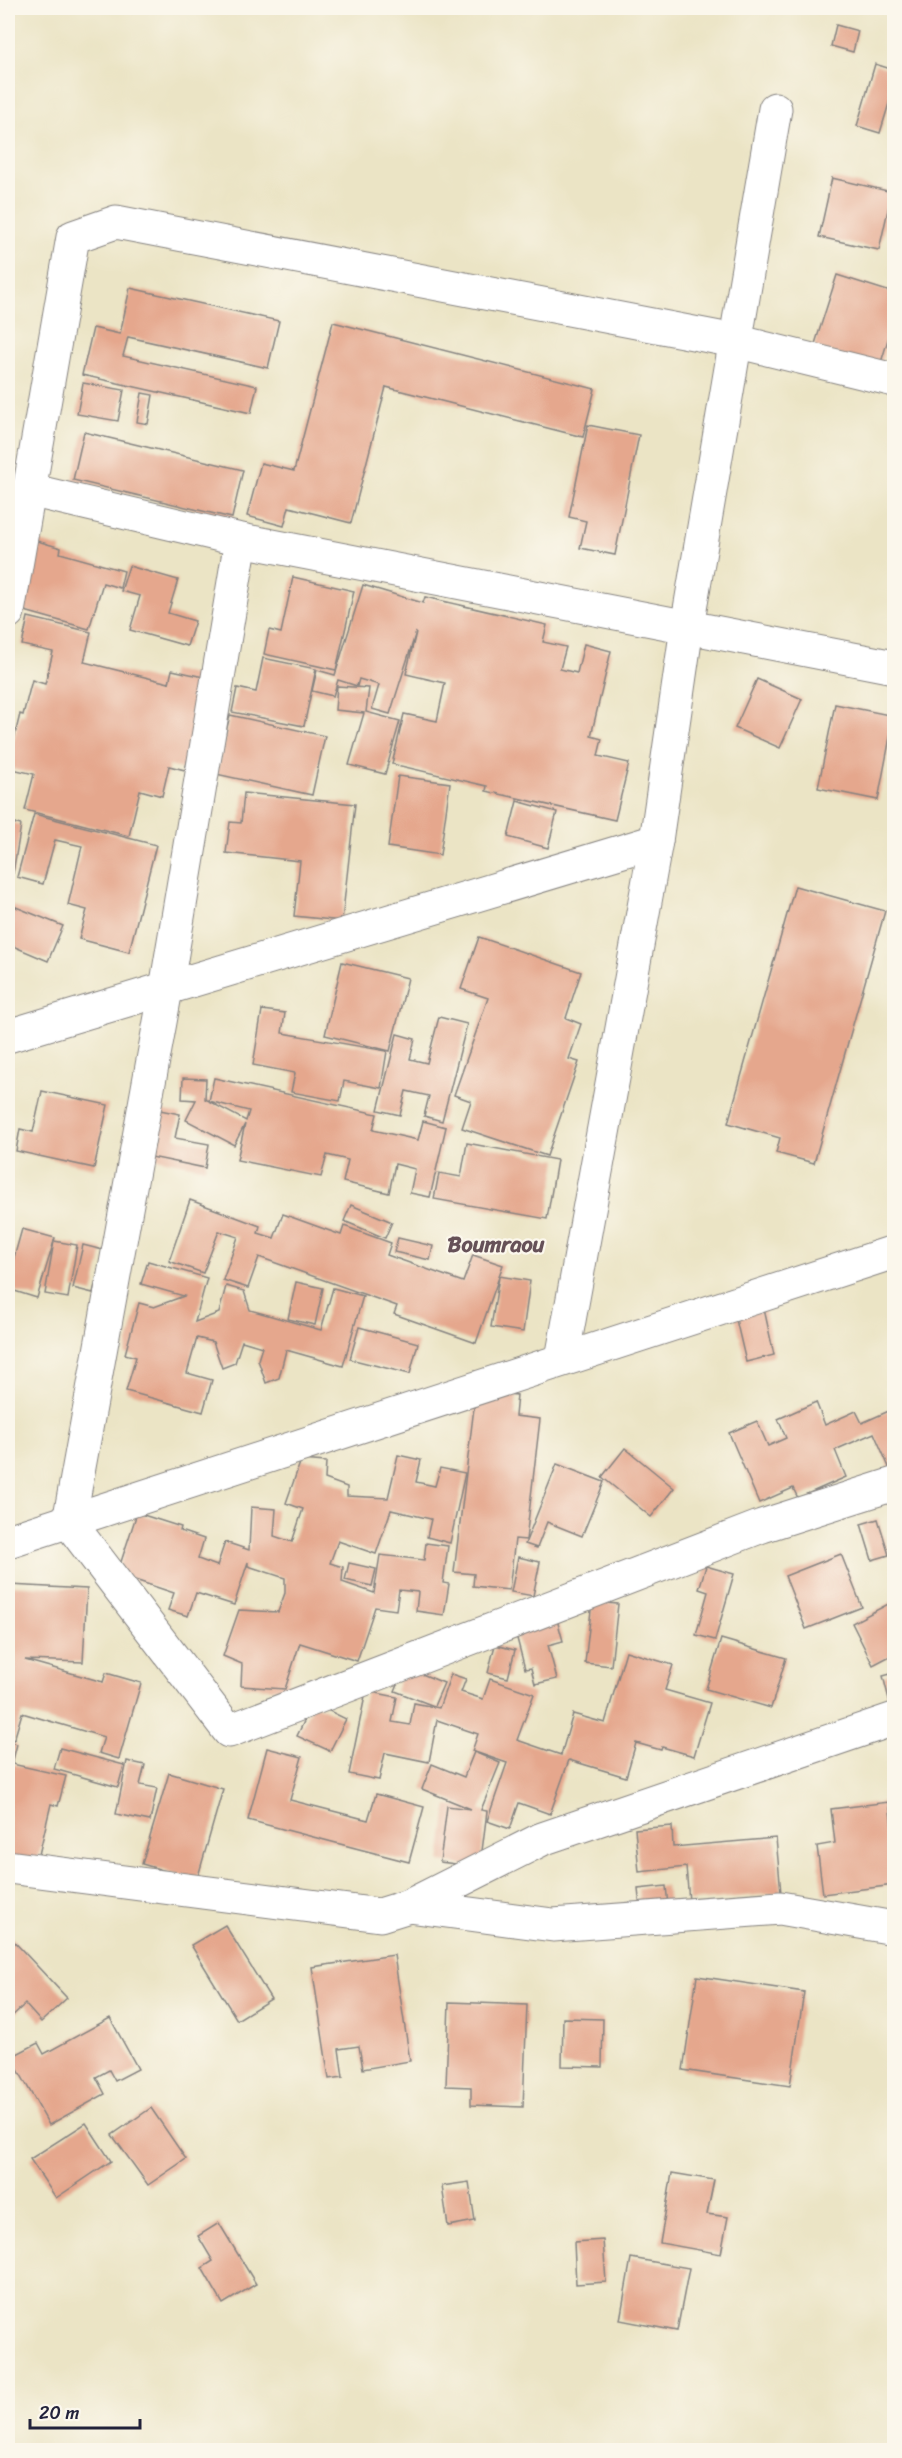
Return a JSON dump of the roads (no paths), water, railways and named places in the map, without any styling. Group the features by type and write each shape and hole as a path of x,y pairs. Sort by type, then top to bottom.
{"street":[{"path":"562,1359 656,841 687,627 775,109"},
{"path":"8,612 73,237 116,222 735,341 894,380"},
{"path":"29,490 241,540 894,667"},
{"path":"241,540 166,990 69,1522 230,1731 762,1527 894,1484"},
{"path":"8,1036 656,841"},
{"path":"8,1540 894,1252"},
{"path":"8,1867 380,1916 409,1906 542,1839 894,1719"},
{"path":"409,1906 553,1925 780,1908 894,1928"}],"district":[{"name":"Boumraou","path":"496,1244"}]}
